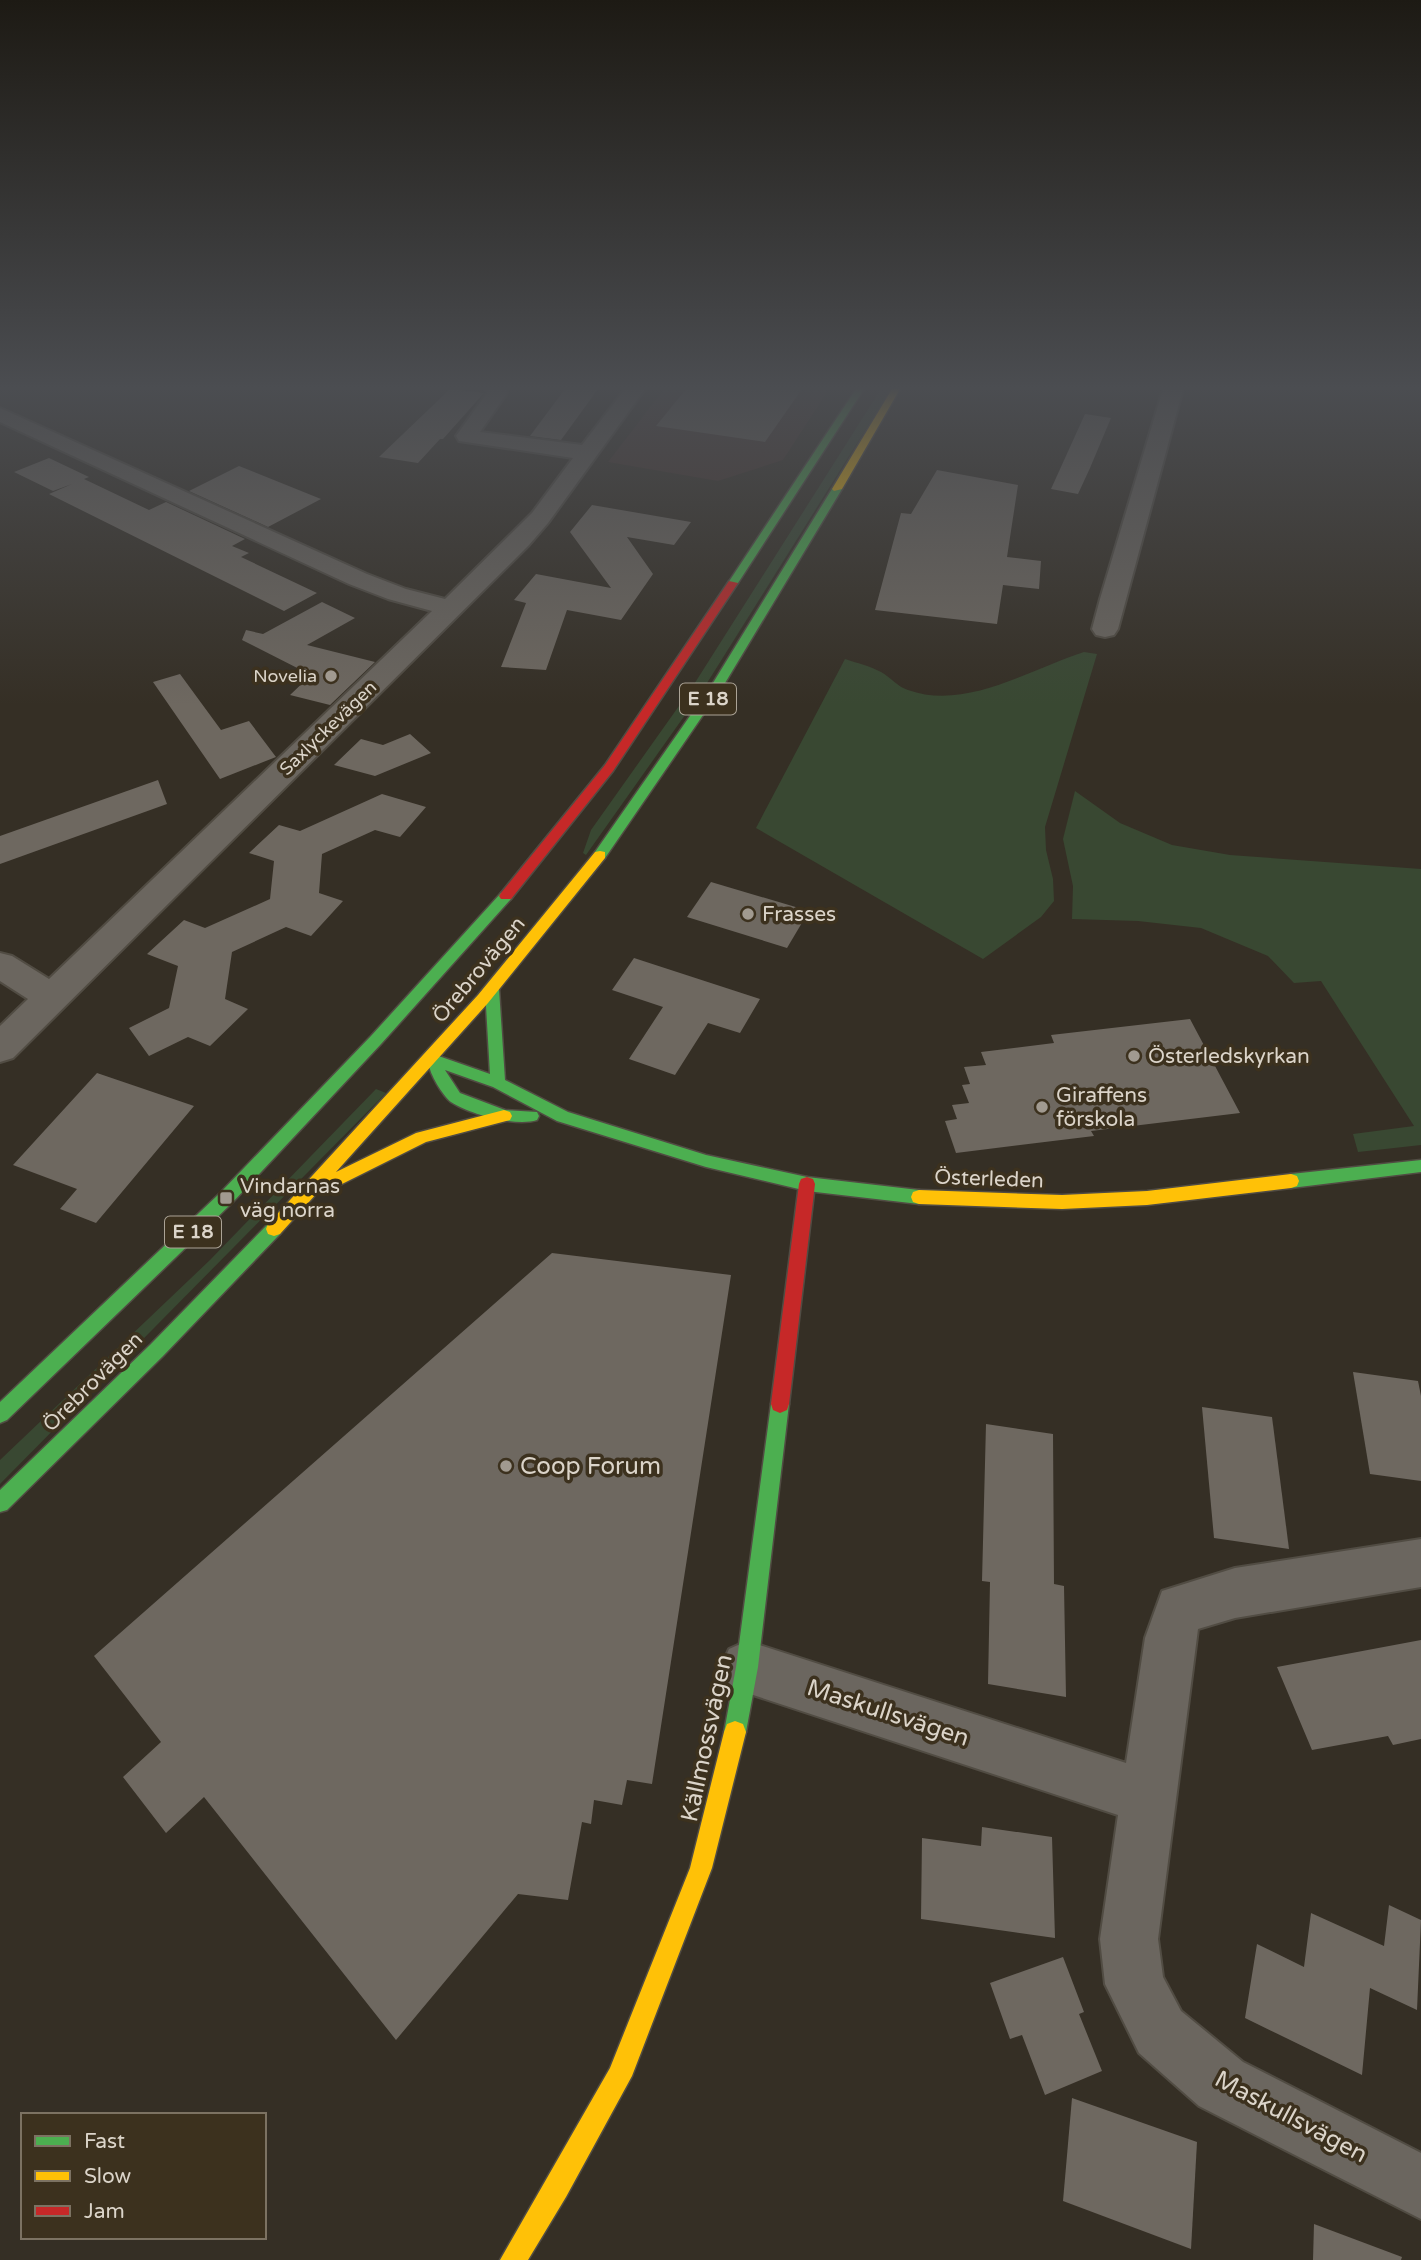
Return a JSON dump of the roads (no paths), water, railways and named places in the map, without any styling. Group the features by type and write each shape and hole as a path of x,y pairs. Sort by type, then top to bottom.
{"main road":[{"name":"Örebrovägen","path":"0,1414 185,1240 376,1040 505,897 609,768 673,676 791,494"},
{"name":"Örebrovägen","path":"0,1503 313,1191 492,989 601,853 665,765 732,663 832,494"},
{"path":"492,989 498,1083"},
{"path":"376,1040 430,1059"},
{"name":"Österleden","path":"430,1059 498,1083 563,1117 706,1161 807,1184 895,1195 985,1201 1062,1202 1147,1198 1421,1166"},
{"name":"Österleden","path":"430,1059 455,1097 504,1116 563,1117"},
{"path":"313,1191 411,1141 504,1116"},
{"name":"Källmossvägen","path":"513,2260 557,2188 618,2076 701,1868 729,1763 747,1667 807,1184"}],"street":[{"path":"177,494 358,579 397,594 450,608"},
{"name":"Saxlyckevägen","path":"0,1048 450,608 540,518 558,494"},
{"path":"1105,629 1122,560 1145,494"},
{"path":"0,965 52,997"},
{"name":"Maskullsvägen","path":"1421,1563 1235,1593 1180,1609 1170,1638 1129,1939 1134,1983 1160,2032 1221,2084 1421,2187"},
{"name":"Maskullsvägen","path":"747,1667 1150,1798"}],"place":[{"name":"Novelia","path":"331,676"},
{"name":"Frasses","path":"748,914"},
{"name":"Österledskyrkan","path":"1134,1056"},
{"name":"Giraffens förskola","path":"1042,1107"},
{"name":"Vindarnas väg norra","path":"226,1198"},
{"name":"Coop Forum","path":"506,1466"}]}
